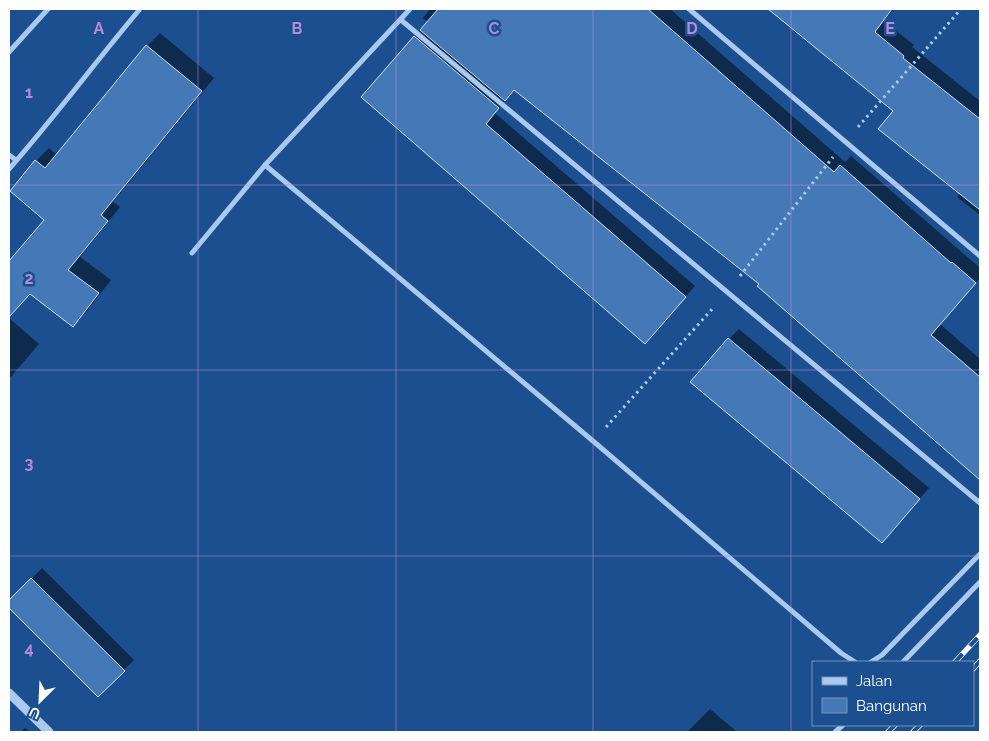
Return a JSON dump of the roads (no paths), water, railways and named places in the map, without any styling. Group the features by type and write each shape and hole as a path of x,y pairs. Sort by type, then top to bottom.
{"street":[{"path":"9,52 48,9"},
{"path":"9,169 140,9"},
{"path":"192,253 265,165 410,9"},
{"path":"689,9 980,256"},
{"path":"401,20 980,503"},
{"path":"9,155 16,160"},
{"path":"265,165 594,441 841,653 853,661"},
{"path":"873,661 882,655 980,554"},
{"path":"904,661 980,582"},
{"path":"9,694 49,732"}],"railway":[{"path":"956,661 980,635"},
{"path":"974,668 980,661"},
{"path":"888,732 894,726"},
{"path":"913,732 919,726"}]}
